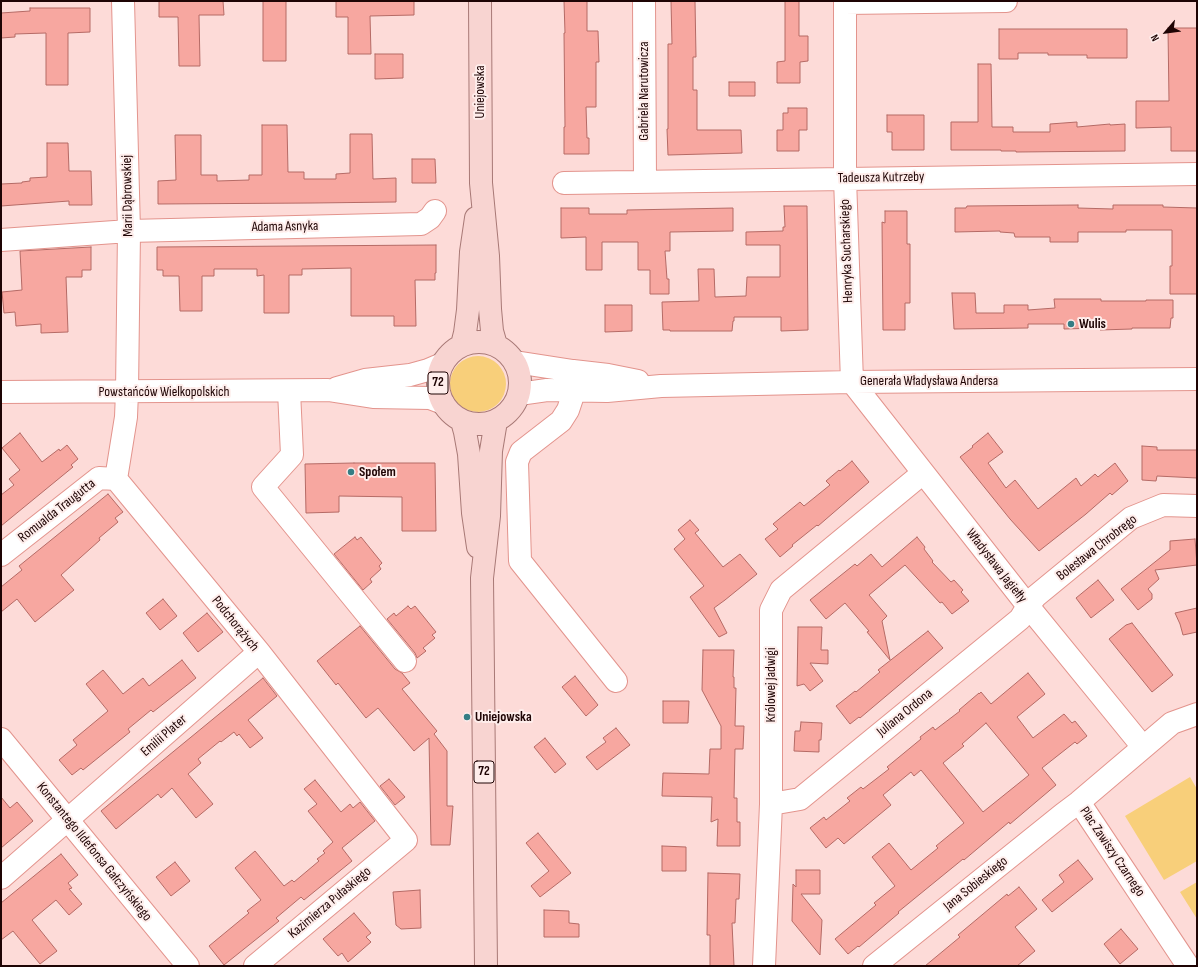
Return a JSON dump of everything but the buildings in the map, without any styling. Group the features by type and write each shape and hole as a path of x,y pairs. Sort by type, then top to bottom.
{"main road":[{"name":"Uniejowska","path":"480,1 481,183 488,256 492,331 496,345"},
{"name":"Uniejowska","path":"462,345 468,310 471,252 481,183"},
{"name":"72","path":"486,966 482,578 489,516 491,451 496,421 479,424 462,420 455,416 448,410 443,402 439,393 438,383 442,364 447,356 462,345 470,342 488,342 496,345 510,355 515,362"},
{"path":"496,421 510,410 516,402 519,394 519,372 515,362"},
{"name":"72","path":"462,420 466,432 469,454 473,513 482,578"}],"street":[{"name":"Marii Dąbrowskiej","path":"123,1 129,231 127,392"},
{"name":"Gabriela Narutowicza","path":"644,1 645,181"},
{"path":"845,2 1006,1"},
{"name":"Henryka Sucharskiego","path":"845,2 845,178 852,382"},
{"name":"Tadeusza Kutrzeby","path":"564,183 1197,174"},
{"name":"Adama Asnyka","path":"1,240 129,231 421,224 430,218 435,211"},
{"name":"Generała Władysława Andersa","path":"515,362 573,381"},
{"name":"Powstańców Wielkopolskich","path":"328,390 365,380 410,375 442,364"},
{"name":"Generała Władysława Andersa","path":"519,394 547,390 573,381 608,375 661,386 852,382 1197,379"},
{"path":"573,381 572,398 568,410 561,421 521,452 517,462 520,561 616,681"},
{"name":"Władysława Jagiełły","path":"852,382 1028,606 1143,747"},
{"name":"Powstańców Wielkopolskich","path":"1,392 328,390 373,397 430,398 443,402"},
{"path":"288,391 292,455 263,487 405,661"},
{"path":"116,478 126,417 127,392"},
{"name":"Królowej Jadwigi","path":"764,966 771,804 771,610 781,590 923,474"},
{"name":"Romualda Traugutta","path":"1,556 99,478 116,478"},
{"name":"Podchorążych","path":"116,478 259,652 406,840"},
{"name":"Bolesława Chrobrego","path":"1028,606 1036,596 1131,518 1163,506 1197,506"},
{"name":"Juliana Ordona","path":"771,804 800,799 1020,619 1028,606"},
{"name":"Emilii Plater","path":"1,878 259,652"},
{"name":"Plac Zawiszy Czarnego","path":"1184,964 1079,802 1172,723 1197,714"},
{"name":"Konstantego Ildefonsa Gałczyńskiego","path":"1,739 188,966"},
{"name":"Jana Sobieskiego","path":"874,966 1079,802"},
{"name":"Kazimierza Pułaskiego","path":"255,966 406,840"}],"shaded area":[{"path":"472,356 484,356 494,360 502,368 506,378 506,390 502,400 494,408 484,412 472,412 462,408 454,400 450,390 450,378 454,368 462,360"},
{"path":"1190,777 1197,789 1197,861 1164,880 1125,816"},
{"path":"1197,882 1197,919 1180,892"}],"place":[{"name":"Wulis","path":"1071,324"},
{"name":"Społem","path":"351,472"},
{"name":"Uniejowska","path":"467,717"}]}
